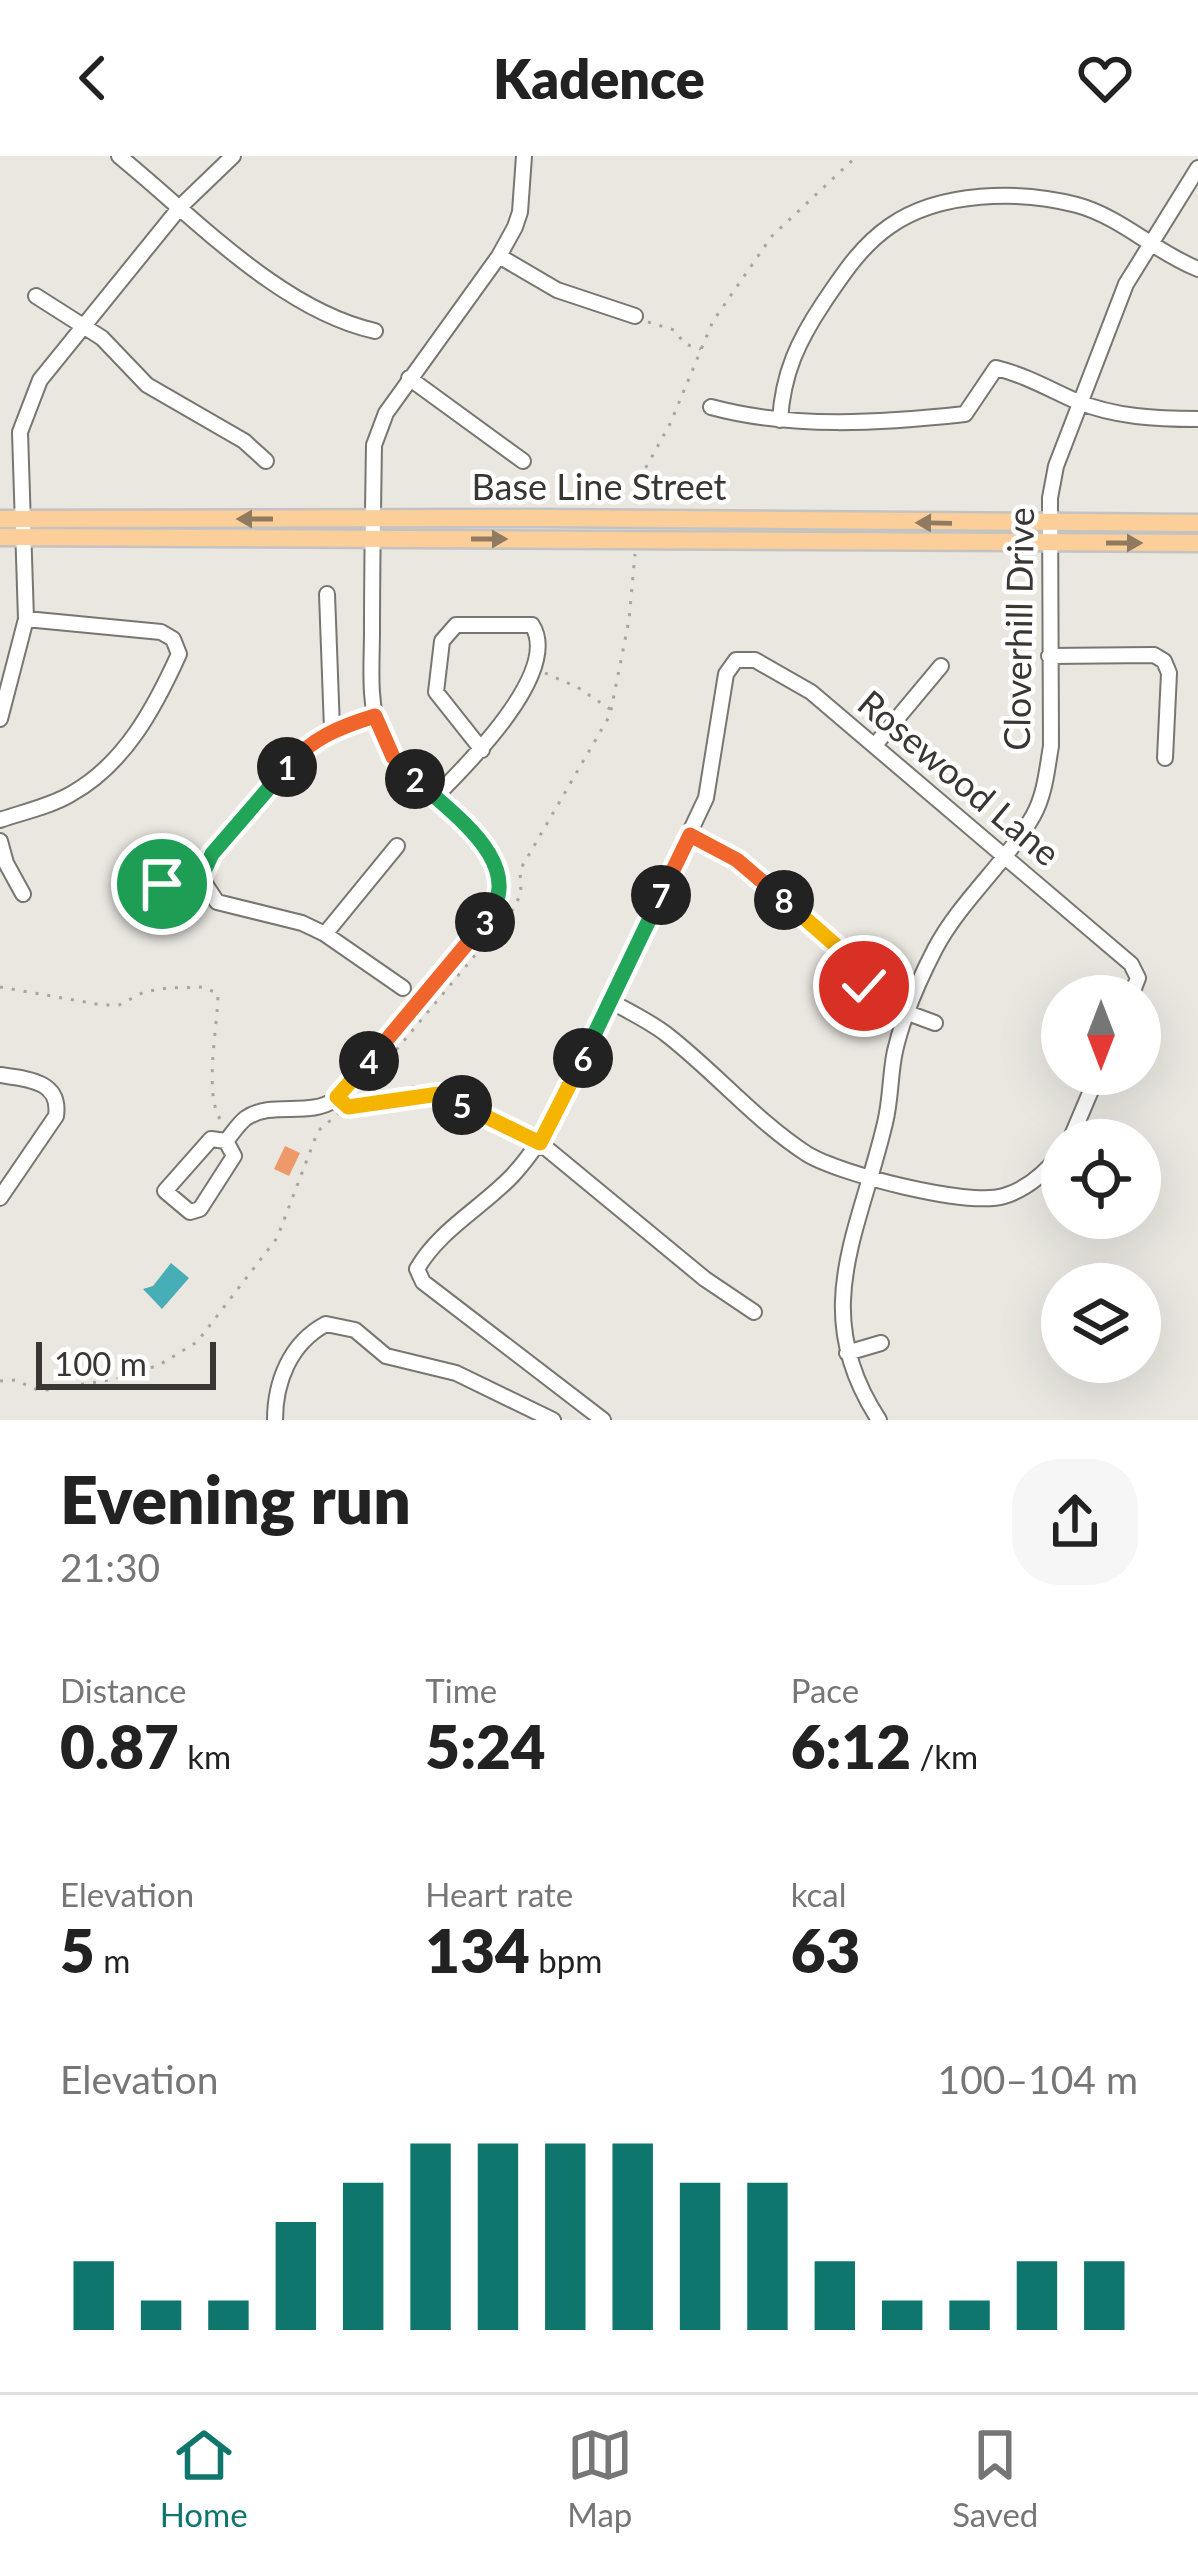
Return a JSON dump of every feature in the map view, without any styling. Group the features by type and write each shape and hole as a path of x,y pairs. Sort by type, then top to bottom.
{"main road":[{"name":"Base Line Street","path":"0,519 24,528 372,530 564,518 1050,533 1198,543"},
{"name":"Base Line Street","path":"1050,533 1198,524"},
{"name":"Base Line Street","path":"0,537 24,528"}],"street":[{"path":"119,156 255,270 341,323 375,331"},
{"path":"0,719 26,620 20,432 40,380 181,206 233,156"},
{"path":"230,1137 234,1156 200,1210 190,1212 167,1196 167,1186 211,1139 230,1137 244,1119 257,1113 325,1107 337,1097 495,909 500,896 502,880 496,862 393,757 375,716 374,445 386,413 409,378 499,256 520,212 524,156"},
{"name":"Cloverhill Drive","path":"879,1420 847,1353 841,1294 886,1122 895,1051 936,947 1033,816 1045,783 1051,746 1050,498 1056,466 1126,284 1198,168"},
{"path":"781,420 785,372 796,345 857,255 915,212 997,197 1075,205 1100,212 1198,269"},
{"path":"857,255 872,268"},
{"path":"499,256 557,290 635,316"},
{"path":"36,296 103,338 147,385 244,441 266,461"},
{"path":"711,407 781,420 910,420 965,414 996,368 1079,402 1140,418 1198,419"},
{"path":"409,378 523,461"},
{"path":"327,594 332,729"},
{"path":"0,820 71,794 126,749 161,694 179,654 173,639 161,632 26,620"},
{"path":"434,797 482,751 500,728 532,668 538,641 532,625 456,625 442,641 436,692 482,751"},
{"path":"1049,656 1154,655 1164,661 1169,673 1166,758"},
{"name":"Rosewood Lane","path":"690,835 706,798 726,674 736,660 755,660 811,692 1132,964 1137,975"},
{"path":"875,745 941,667"},
{"path":"201,878 212,854 301,751 332,729 375,716"},
{"path":"603,1420 423,1282 417,1269 427,1251 512,1176 540,1143 690,835 737,860 850,958 864,986"},
{"path":"0,841 22,894"},
{"path":"325,934 397,846"},
{"path":"135,914 146,895 162,884 201,878"},
{"path":"201,878 217,902 302,923 404,988"},
{"path":"610,1001 662,1030 812,1157 943,1196 975,1199 1004,1196 1041,1173"},
{"path":"908,1013 935,1023"},
{"path":"0,1075 43,1084 52,1089 58,1102 56,1116 0,1198"},
{"path":"337,1097 356,1108 416,1094 439,1094 540,1143 705,1279 754,1312"},
{"path":"275,1420 276,1390 303,1341 326,1324 355,1330 386,1356 456,1373 553,1420"},
{"path":"847,1353 881,1343"},
{"path":"562,1420 581,1406"}],"path":[{"path":"636,512 640,478 670,424 712,321 772,236 857,156"},
{"path":"658,326 674,330 685,344 701,350"},
{"path":"532,668 577,687 612,710"},
{"path":"0,987 102,1005 119,1005 144,992 168,988 204,987 218,994 212,1099 230,1137"},
{"path":"307,1121 321,1128"}],"water":[{"path":"171,1263 189,1278 162,1309 143,1289 153,1286"}],"building":[{"path":"285,1146 300,1153 289,1176 274,1169"}],"route":[{"path":"162,884 201,878 212,854 301,751 332,729 375,716 393,757 479,840 496,862 502,880 495,909 337,1097 356,1108 416,1094 439,1094 540,1143 690,835 737,860 850,958 864,986"}]}
